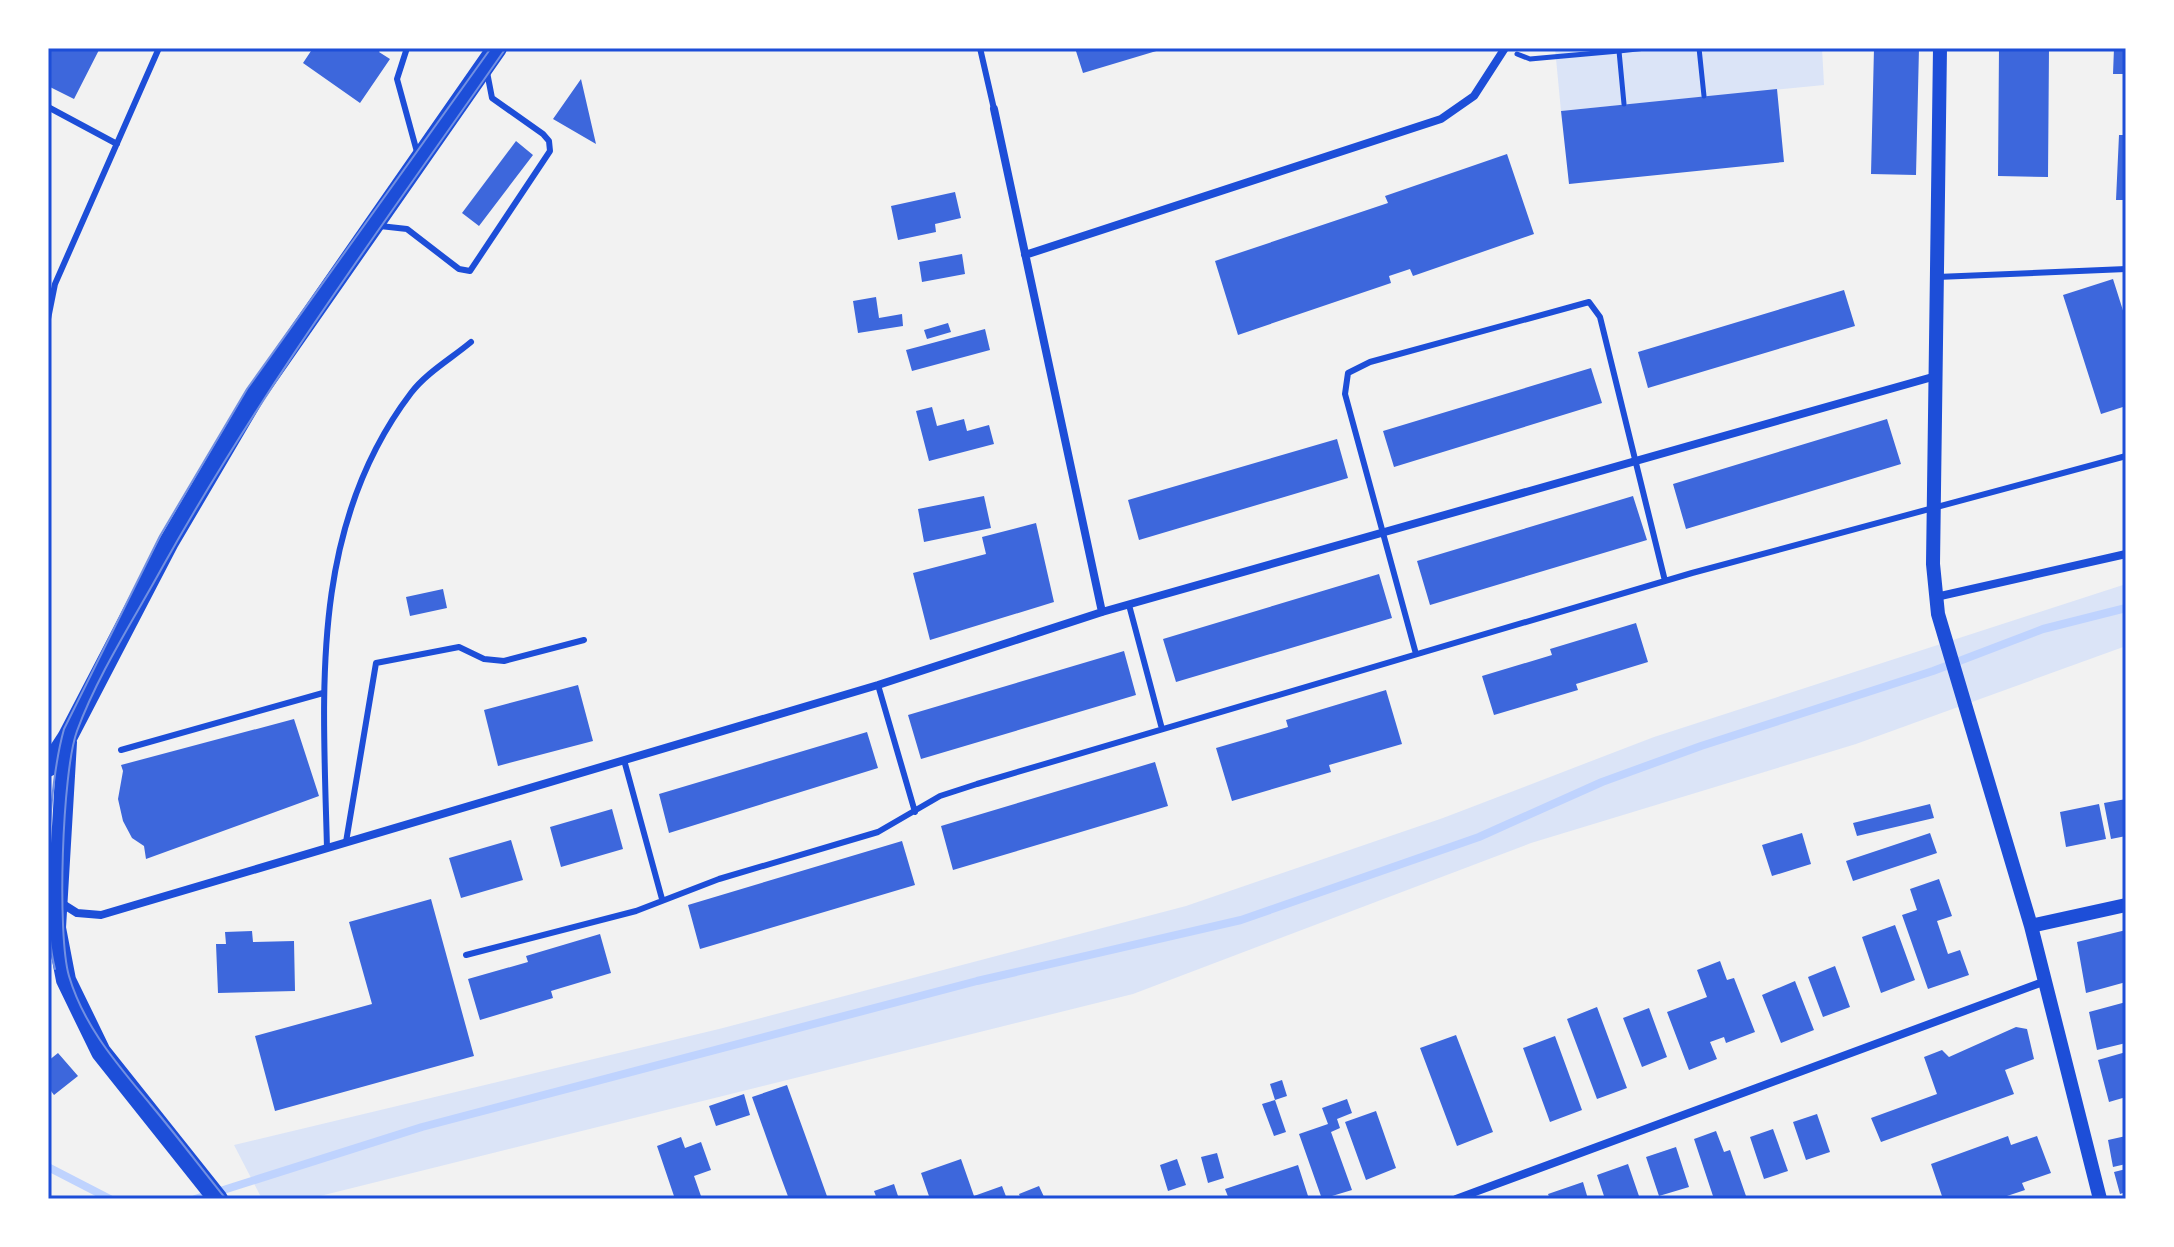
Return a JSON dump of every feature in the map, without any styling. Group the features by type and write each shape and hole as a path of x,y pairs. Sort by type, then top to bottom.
{"main road":[{"path":"49,765 67,738 204,480 256,394 492,55"},
{"path":"67,738 54,827 54,953 86,1026 218,1199"}],"street":[{"path":"1940,48 1933,510 1936,597 1941,630 1960,699 2031,926 2100,1199"},
{"path":"1025,255 1441,119 1474,96 1505,49"},
{"path":"994,109 1102,612"},
{"path":"53,904 77,913 101,915 878,685 1102,612 1637,464 1936,376"},
{"path":"1936,597 2126,554"},
{"path":"2031,926 2126,905"},
{"path":"1456,1199 2043,982"}],"lane":[{"path":"48,319 55,284 159,48"},
{"path":"407,48 397,79 421,157"},
{"path":"980,48 994,109"},
{"path":"372,227 407,229 459,269 470,271 550,151 549,141 543,134 492,98 492,55"},
{"path":"48,107 117,144"},
{"path":"1937,277 2126,269"},
{"path":"1416,654 1381,535 1345,394 1348,373 1370,362 1567,305 1589,302 1600,317 1665,581"},
{"path":"327,848 323,693 330,582 362,476 412,391 471,342"},
{"path":"466,955 636,911 719,879 878,832 952,792 1665,581 2126,456"},
{"path":"1129,605 1162,729"},
{"path":"346,842 376,663 459,647 484,659 504,661 584,640"},
{"path":"878,685 915,812"},
{"path":"121,750 323,693"},
{"path":"624,759 662,899"}],"path":[{"path":"1505,49 1530,59 1646,48"},
{"path":"1699,48 1704,96"},
{"path":"1619,51 1624,104"}],"shaded area":[{"path":"1555,48 1822,48 1824,85 1561,111"},
{"path":"2126,584 2126,646 1856,744 1531,843 1133,994 308,1199 262,1199 234,1145 719,1029 1186,906 1443,818 1654,737"}],"building":[{"path":"48,48 100,48 74,99 48,86"},
{"path":"313,48 382,48 379,52 390,59 360,103 303,63"},
{"path":"1075,48 1163,48 1163,49 1083,73"},
{"path":"1874,48 1919,48 1916,175 1871,174"},
{"path":"1999,48 2049,48 2048,177 1998,176"},
{"path":"2114,48 2126,48 2126,74 2113,74"},
{"path":"581,79 596,144 553,119"},
{"path":"1777,89 1784,162 1569,184 1561,111"},
{"path":"2119,135 2126,135 2126,200 2116,200"},
{"path":"516,141 533,155 479,226 462,213"},
{"path":"1507,154 1534,234 1413,276 1410,269 1389,276 1391,283 1238,335 1215,261 1388,203 1385,196"},
{"path":"955,192 961,218 935,224 936,232 898,240 891,206"},
{"path":"962,254 965,274 922,282 919,262"},
{"path":"2113,279 2126,320 2126,406 2101,414 2063,295"},
{"path":"1844,290 1855,326 1648,388 1638,352"},
{"path":"876,297 879,318 902,314 903,326 858,333 853,301"},
{"path":"948,323 951,332 927,339 924,330"},
{"path":"985,329 990,350 912,371 906,350"},
{"path":"1591,368 1602,403 1394,467 1383,431"},
{"path":"932,407 937,426 964,419 967,431 989,425 994,444 929,461 916,411"},
{"path":"1887,419 1901,464 1686,529 1673,484"},
{"path":"1337,439 1348,478 1139,540 1128,500"},
{"path":"984,496 991,528 924,542 918,509"},
{"path":"1633,496 1647,540 1430,605 1417,561"},
{"path":"1036,523 1054,602 930,640 913,573 986,554 982,537"},
{"path":"1379,574 1392,618 1176,682 1163,639"},
{"path":"443,589 447,608 410,616 406,597"},
{"path":"1636,623 1648,662 1576,684 1578,690 1494,715 1482,676 1552,655 1550,649"},
{"path":"1124,651 1136,695 921,759 908,715"},
{"path":"578,685 593,741 498,766 484,710"},
{"path":"1386,690 1402,744 1329,765 1331,772 1232,801 1216,748 1288,727 1286,720"},
{"path":"294,719 319,796 146,859 144,846 132,838 123,821 118,799 123,771 121,765"},
{"path":"867,732 878,768 669,833 659,794"},
{"path":"1155,762 1168,806 953,870 941,826"},
{"path":"2126,799 2126,836 2111,839 2104,803"},
{"path":"1930,804 1934,818 1857,836 1853,823"},
{"path":"2099,804 2106,839 2066,847 2060,812"},
{"path":"612,809 623,849 561,867 550,827"},
{"path":"1802,833 1811,864 1772,876 1762,845"},
{"path":"1930,833 1937,853 1853,881 1846,861"},
{"path":"511,840 523,880 461,898 449,858"},
{"path":"902,841 915,885 700,949 688,905"},
{"path":"1939,879 1952,916 1937,921 1948,954 1960,950 1969,975 1928,989 1902,915 1917,910 1910,889"},
{"path":"431,899 474,1056 275,1111 255,1036 372,1004 349,922"},
{"path":"1895,925 1915,980 1881,993 1862,937"},
{"path":"2126,930 2126,982 2086,993 2077,942"},
{"path":"252,931 253,942 294,941 295,991 218,993 216,944 226,944 225,932"},
{"path":"600,934 611,973 551,991 553,998 480,1020 468,979 528,962 526,956"},
{"path":"1720,961 1727,980 1734,978 1755,1032 1726,1043 1724,1037 1710,1042 1717,1059 1689,1070 1667,1012 1707,997 1697,970"},
{"path":"1835,966 1850,1007 1823,1017 1808,977"},
{"path":"1795,981 1814,1030 1781,1043 1762,995"},
{"path":"2126,1002 2126,1043 2097,1050 2089,1012"},
{"path":"1597,1007 1627,1088 1597,1099 1567,1019"},
{"path":"1649,1008 1667,1057 1642,1067 1623,1018"},
{"path":"2016,1027 2027,1029 2034,1059 2005,1070 2014,1094 1881,1142 1871,1118 1937,1094 1924,1057 1942,1050 1949,1057"},
{"path":"1456,1035 1493,1132 1457,1146 1420,1048"},
{"path":"1555,1036 1582,1110 1550,1122 1523,1048"},
{"path":"2126,1052 2126,1097 2109,1102 2098,1060"},
{"path":"58,1053 78,1076 54,1095 48,1087 48,1061"},
{"path":"1282,1080 1287,1096 1275,1100 1270,1084"},
{"path":"787,1085 828,1199 789,1199 773,1156 752,1097"},
{"path":"744,1094 750,1115 716,1126 709,1106"},
{"path":"1347,1099 1352,1113 1337,1119 1340,1128 1331,1132 1352,1190 1322,1199 1299,1134 1328,1124 1322,1108"},
{"path":"1275,1100 1286,1132 1274,1136 1262,1104"},
{"path":"1376,1111 1396,1168 1366,1180 1345,1122"},
{"path":"1817,1114 1830,1152 1806,1160 1793,1122"},
{"path":"1773,1129 1788,1171 1764,1179 1750,1137"},
{"path":"1716,1131 1724,1152 1730,1150 1746,1196 1714,1199 1694,1139"},
{"path":"2008,1136 2011,1145 2037,1136 2051,1173 2022,1183 2025,1190 1998,1199 1943,1199 1931,1164"},
{"path":"2126,1136 2126,1164 2113,1167 2108,1140"},
{"path":"681,1137 685,1148 701,1142 711,1170 694,1176 702,1199 675,1199 657,1146"},
{"path":"1676,1147 1689,1187 1659,1196 1646,1157"},
{"path":"1217,1153 1224,1178 1208,1183 1201,1157"},
{"path":"961,1159 974,1196 1002,1186 1007,1199 930,1199 921,1173"},
{"path":"1177,1159 1186,1185 1168,1191 1160,1165"},
{"path":"1628,1164 1640,1199 1605,1199 1597,1175"},
{"path":"1298,1165 1309,1199 1229,1199 1225,1189"},
{"path":"2126,1169 2126,1192 2120,1194 2114,1172"},
{"path":"1583,1182 1588,1199 1550,1199 1548,1194"},
{"path":"894,1184 899,1199 877,1199 874,1191"},
{"path":"1039,1186 1045,1199 1021,1199 1019,1194"}],"waterway":[{"path":"195,1199 422,1127 977,981 1241,920 1479,837 1602,782 1701,746 1933,671 2043,629 2126,608"},
{"path":"48,1167 110,1199"}],"tram line":[{"path":"55,969 48,916 49,849 54,782 64,729 160,536 247,389 491,48"},
{"path":"226,1199 103,1045 75,995 65,955 62,891 68,781 77,731 106,668 243,433 328,303 506,48"}]}
